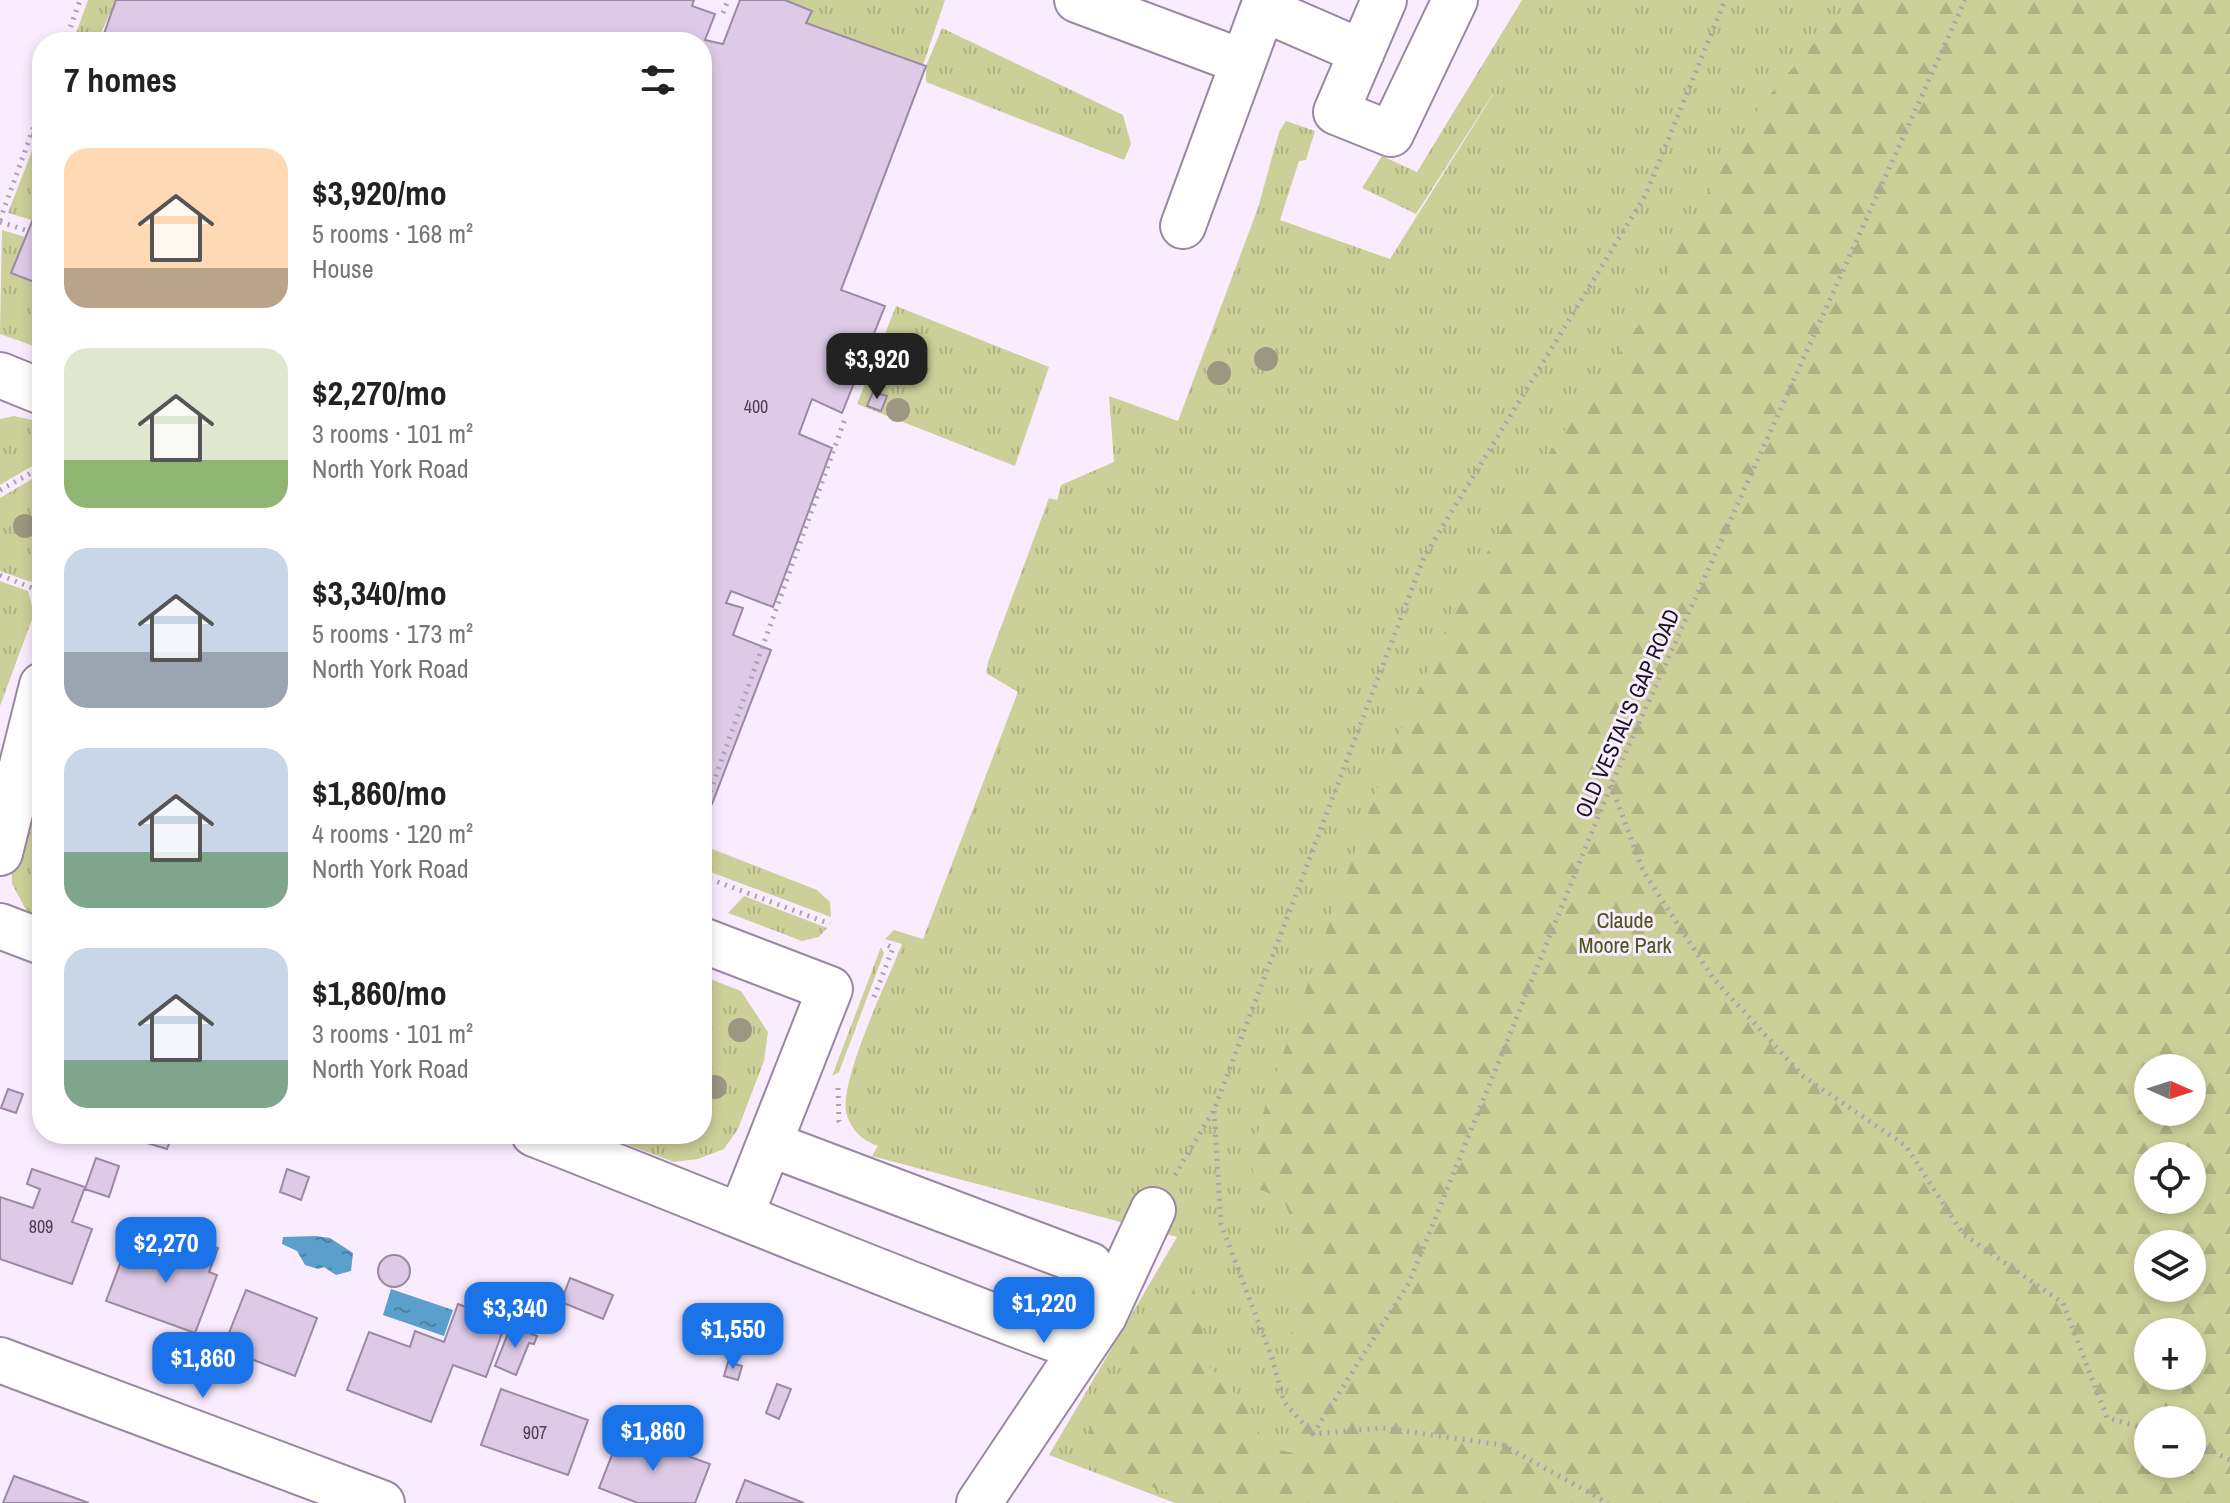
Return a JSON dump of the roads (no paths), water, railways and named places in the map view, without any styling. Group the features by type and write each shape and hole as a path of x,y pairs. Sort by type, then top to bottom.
{"street":[{"path":"1077,0 1243,62"},
{"path":"1384,0 1336,112 1391,134 1455,0"},
{"path":"1183,226 1265,4 1362,52"},
{"path":"0,375 32,388"},
{"path":"0,853 32,727"},
{"path":"0,926 32,938"},
{"path":"712,944 830,989 741,1215"},
{"path":"560,1144 741,1215 830,1255 1054,1339 1104,1316"},
{"path":"770,1144 1090,1265 1104,1316"},
{"path":"979,1503 1104,1316 1153,1210"},
{"path":"0,1360 382,1503"}],"water":[{"path":"283,1237 330,1238 353,1253 351,1271 336,1275 324,1267 318,1269 305,1265 297,1251 282,1244"},
{"path":"391,1289 453,1310 444,1336 383,1315"}],"park label":[{"name":"Claude Moore Park","path":"1625,932"}]}
